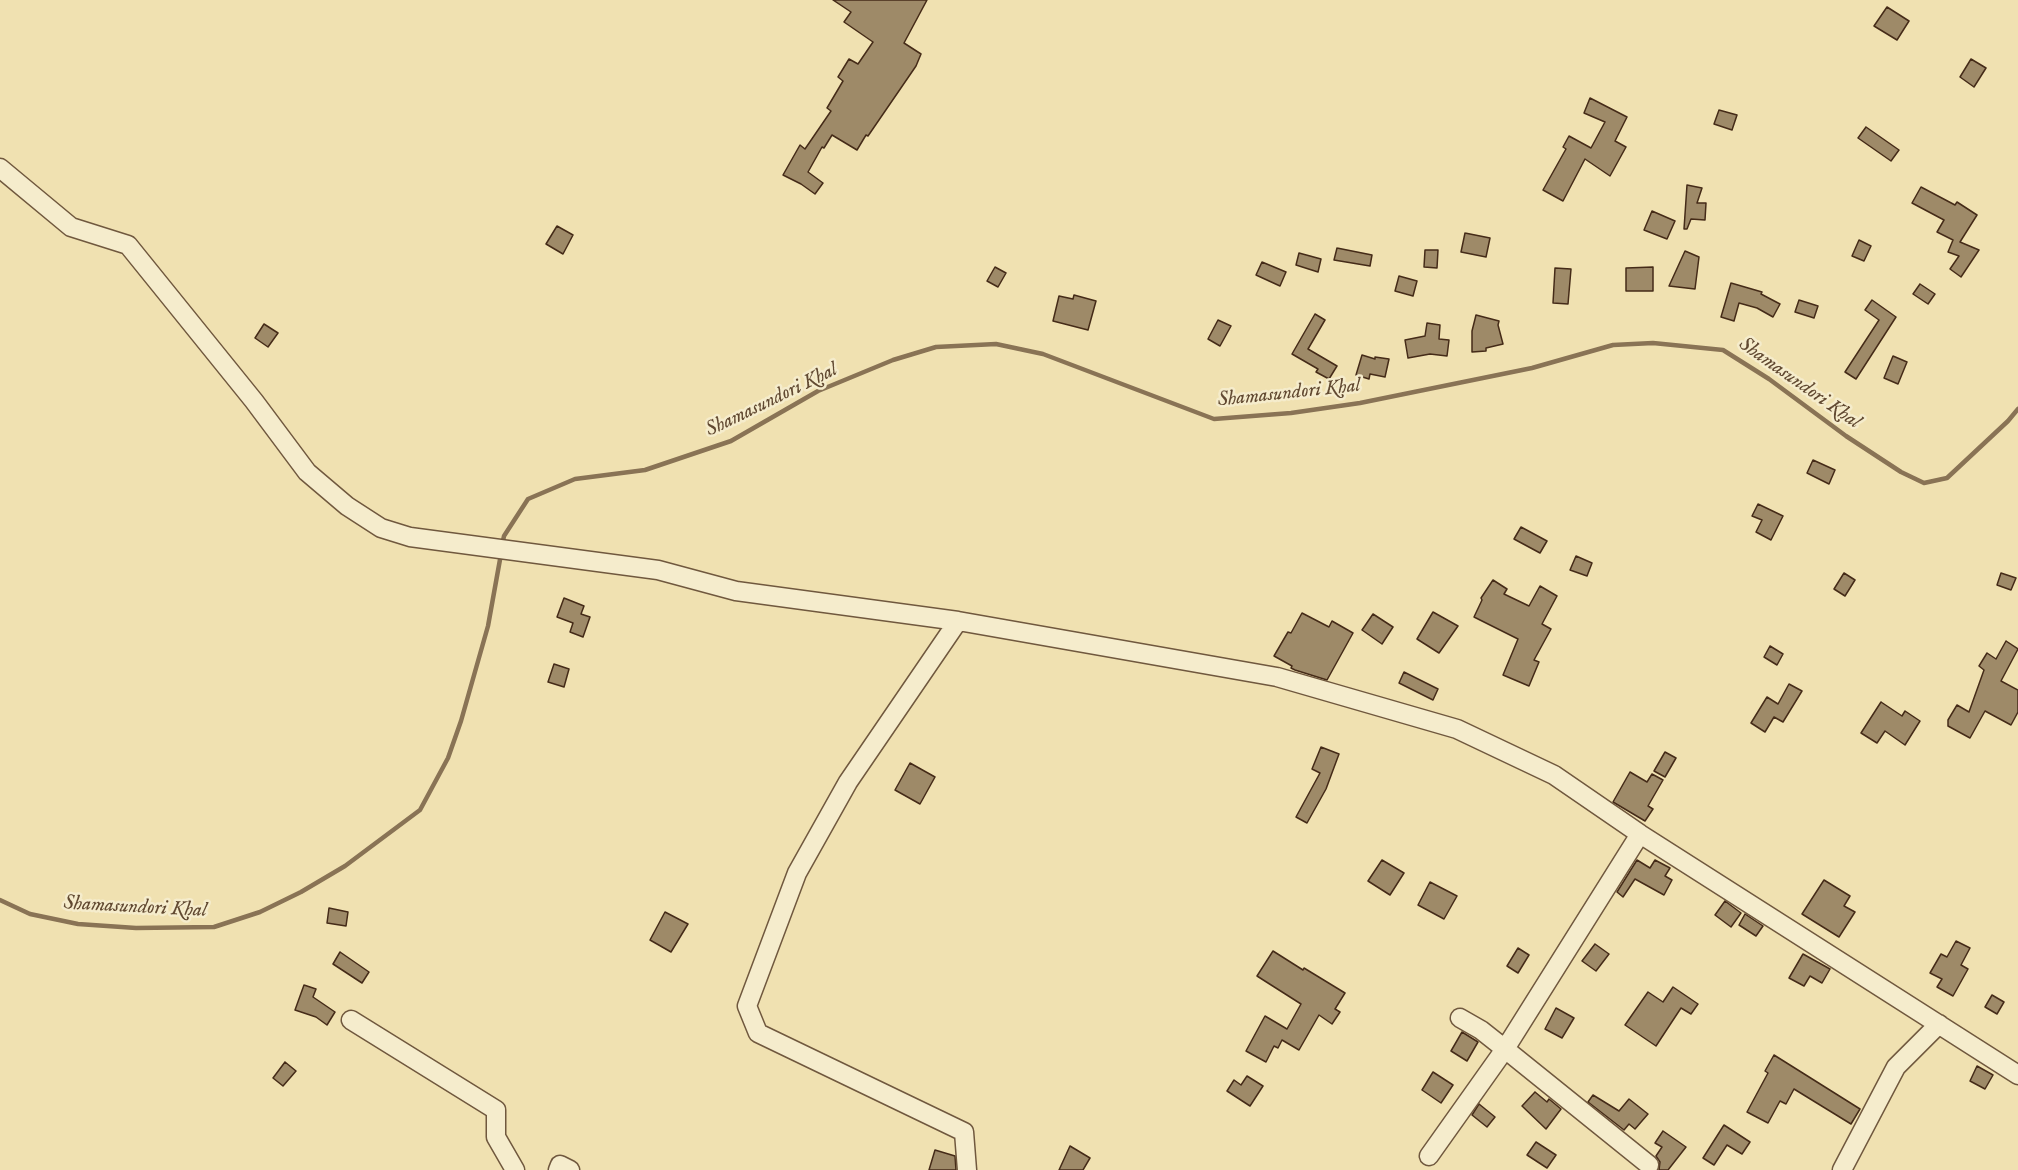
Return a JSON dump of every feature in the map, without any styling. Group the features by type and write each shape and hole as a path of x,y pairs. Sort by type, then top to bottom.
{"street":[{"path":"0,168 71,227 128,245 254,401 307,472 347,506 381,528 410,537 658,570 736,591 958,621 1277,677 1457,729 1554,775 1640,834 2018,1075"},
{"path":"958,621 848,782 796,873 747,1006 758,1033 964,1132 967,1170"},
{"path":"1429,1156 1505,1048 1640,834"},
{"path":"1460,1018 1505,1048 1648,1165"},
{"path":"351,1020 496,1110 496,1137 515,1170"},
{"path":"1842,1170 1896,1067 1939,1024"},
{"path":"558,1170 560,1165 570,1170"}],"building":[{"path":"833,0 927,0 904,43 921,54 916,66 857,150 832,135 824,148 822,147 808,172 823,183 815,194 783,175 800,145 805,149 831,111 827,108 843,81 838,77 849,59 858,64 873,42 844,22 851,12"},
{"path":"1887,7 1909,21 1897,40 1874,26"},
{"path":"1971,59 1986,68 1974,87 1960,77"},
{"path":"1590,98 1627,117 1615,141 1626,147 1610,176 1585,159 1563,201 1543,190 1566,149 1563,147 1569,136 1591,148 1605,122 1584,113"},
{"path":"1719,110 1737,115 1732,130 1714,124"},
{"path":"1866,127 1899,150 1891,161 1858,138"},
{"path":"1687,185 1702,188 1697,203 1706,203 1705,220 1691,219 1687,229 1684,229"},
{"path":"1921,187 1955,205 1957,202 1977,215 1960,242 1979,250 1961,277 1950,269 1959,256 1948,252 1953,240 1937,232 1944,220 1912,203"},
{"path":"1652,211 1675,221 1667,239 1644,230"},
{"path":"557,226 573,235 563,254 546,244"},
{"path":"1465,233 1490,238 1486,257 1461,252"},
{"path":"1859,240 1871,246 1864,261 1852,256"},
{"path":"1337,248 1372,255 1370,266 1334,260"},
{"path":"1425,250 1438,250 1437,268 1424,267"},
{"path":"1685,251 1699,257 1695,289 1669,286"},
{"path":"1299,253 1321,259 1318,272 1296,265"},
{"path":"1262,262 1286,272 1280,286 1256,275"},
{"path":"995,267 1006,273 998,287 987,281"},
{"path":"1653,267 1653,291 1626,291 1626,268"},
{"path":"1555,268 1571,269 1568,304 1553,303"},
{"path":"1399,276 1417,281 1413,296 1395,291"},
{"path":"1731,283 1762,292 1761,294 1780,304 1773,317 1757,308 1739,303 1734,321 1721,317"},
{"path":"1920,284 1935,294 1928,304 1913,294"},
{"path":"1074,295 1096,301 1088,330 1053,321 1059,296 1073,299"},
{"path":"1799,300 1818,306 1814,318 1795,312"},
{"path":"1872,300 1896,317 1856,379 1845,372 1879,320 1865,310"},
{"path":"1315,314 1325,320 1308,349 1337,366 1329,379 1316,372 1318,369 1292,354"},
{"path":"1476,315 1499,321 1503,344 1486,348 1486,351 1472,352 1472,331"},
{"path":"1218,320 1231,326 1220,346 1208,339"},
{"path":"1427,323 1440,325 1439,339 1449,340 1447,356 1430,354 1408,358 1405,340 1425,336"},
{"path":"264,324 278,333 268,347 255,338"},
{"path":"1362,355 1375,359 1375,357 1389,359 1385,377 1370,374 1369,379 1356,375"},
{"path":"1893,356 1907,362 1898,384 1884,378"},
{"path":"1813,460 1835,470 1829,484 1807,473"},
{"path":"1758,504 1783,516 1771,540 1756,532 1762,520 1752,516"},
{"path":"1521,527 1547,541 1540,553 1514,539"},
{"path":"1576,556 1592,563 1587,576 1570,570"},
{"path":"1844,573 1855,580 1845,596 1834,589"},
{"path":"2001,573 2016,578 2011,590 1997,585"},
{"path":"1493,580 1507,589 1504,594 1529,606 1540,586 1557,596 1542,624 1551,629 1534,660 1539,662 1529,686 1503,675 1518,639 1474,617 1481,598"},
{"path":"564,598 584,606 581,614 590,617 583,637 570,632 573,623 557,617"},
{"path":"1433,612 1458,626 1439,653 1417,639"},
{"path":"1302,613 1329,627 1332,621 1353,633 1327,680 1295,670 1274,656"},
{"path":"1373,614 1393,627 1382,644 1362,630"},
{"path":"2006,641 2018,649 2001,681 2018,690 2018,712 2011,725 1985,711 1970,738 1948,726 1948,720 1957,705 1969,712 1984,670 1979,666 1987,653 1996,659"},
{"path":"1770,646 1783,654 1777,665 1764,657"},
{"path":"554,664 569,669 564,687 548,682"},
{"path":"1404,672 1438,689 1433,700 1399,683"},
{"path":"1789,684 1802,691 1783,722 1774,717 1765,732 1751,723 1767,697 1778,704"},
{"path":"1881,702 1902,716 1905,711 1920,721 1905,745 1885,731 1877,743 1861,733"},
{"path":"1321,747 1339,754 1326,789 1307,823 1296,817 1320,773 1312,769"},
{"path":"1665,752 1676,758 1665,777 1654,771"},
{"path":"910,763 935,777 920,804 895,790"},
{"path":"1630,772 1647,782 1652,774 1663,780 1648,806 1653,809 1645,821 1613,802"},
{"path":"1382,860 1404,873 1390,895 1368,881"},
{"path":"1637,860 1650,868 1655,860 1670,868 1665,876 1672,880 1664,895 1635,879 1623,897 1617,892"},
{"path":"1824,880 1850,896 1844,906 1855,912 1839,937 1802,914"},
{"path":"1430,882 1457,896 1444,919 1418,905"},
{"path":"1725,901 1741,913 1731,927 1715,915"},
{"path":"329,908 348,912 346,926 327,923"},
{"path":"665,912 688,924 671,952 650,940"},
{"path":"1745,914 1763,926 1756,936 1739,925"},
{"path":"1956,941 1970,948 1961,965 1968,969 1953,996 1937,987 1942,979 1930,973 1941,954 1947,957"},
{"path":"1595,944 1609,954 1596,971 1582,961"},
{"path":"1518,948 1529,955 1518,973 1507,966"},
{"path":"1273,951 1345,993 1335,1009 1340,1012 1332,1024 1319,1015 1299,1050 1282,1040 1278,1048 1274,1046 1266,1062 1246,1051 1265,1016 1287,1029 1301,1004 1257,976"},
{"path":"340,952 369,972 362,983 333,964"},
{"path":"1803,954 1830,969 1822,983 1810,976 1804,986 1789,978"},
{"path":"304,985 316,989 313,997 335,1012 327,1025 316,1017 295,1010"},
{"path":"1673,987 1698,1004 1691,1014 1681,1008 1656,1046 1625,1025 1648,992 1663,1002"},
{"path":"1992,995 2004,1002 1997,1014 1985,1007"},
{"path":"1556,1008 1574,1018 1562,1038 1545,1029"},
{"path":"1462,1032 1478,1042 1467,1061 1451,1051"},
{"path":"1774,1055 1860,1109 1851,1124 1794,1089 1786,1104 1780,1101 1768,1123 1747,1112 1768,1073 1765,1071"},
{"path":"285,1062 296,1071 283,1086 273,1078"},
{"path":"1977,1066 1993,1075 1985,1089 1970,1081"},
{"path":"1433,1072 1453,1085 1441,1103 1422,1090"},
{"path":"1247,1076 1263,1086 1250,1106 1227,1091 1234,1080 1241,1085"},
{"path":"1535,1092 1547,1102 1549,1099 1561,1109 1546,1129 1522,1106"},
{"path":"1593,1095 1619,1111 1629,1099 1648,1114 1635,1129 1629,1124 1624,1130 1588,1102"},
{"path":"1479,1104 1495,1117 1487,1127 1472,1115"},
{"path":"1724,1125 1750,1142 1742,1154 1727,1145 1714,1165 1703,1158"},
{"path":"1663,1131 1686,1147 1668,1170 1659,1170 1660,1162 1656,1156 1662,1147 1655,1143"},
{"path":"1536,1142 1556,1155 1547,1168 1527,1155"},
{"path":"1070,1146 1090,1158 1083,1170 1059,1170"},
{"path":"935,1150 955,1156 956,1170 929,1170"}],"waterway":[{"name":"Shamasundori Khal","path":"502,546 504,536 528,499 575,479 645,470 731,441 818,391 893,360 936,347 996,344 1043,354 1214,419 1291,413 1360,403 1532,368 1613,345 1653,343 1723,350 1769,379 1846,436 1901,472 1924,483 1947,478 2018,409"},
{"name":"Shamasundori Khal","path":"0,900 30,914 78,924 136,928 214,927 260,912 301,892 345,866 420,810 448,758 488,626 501,554"}]}
